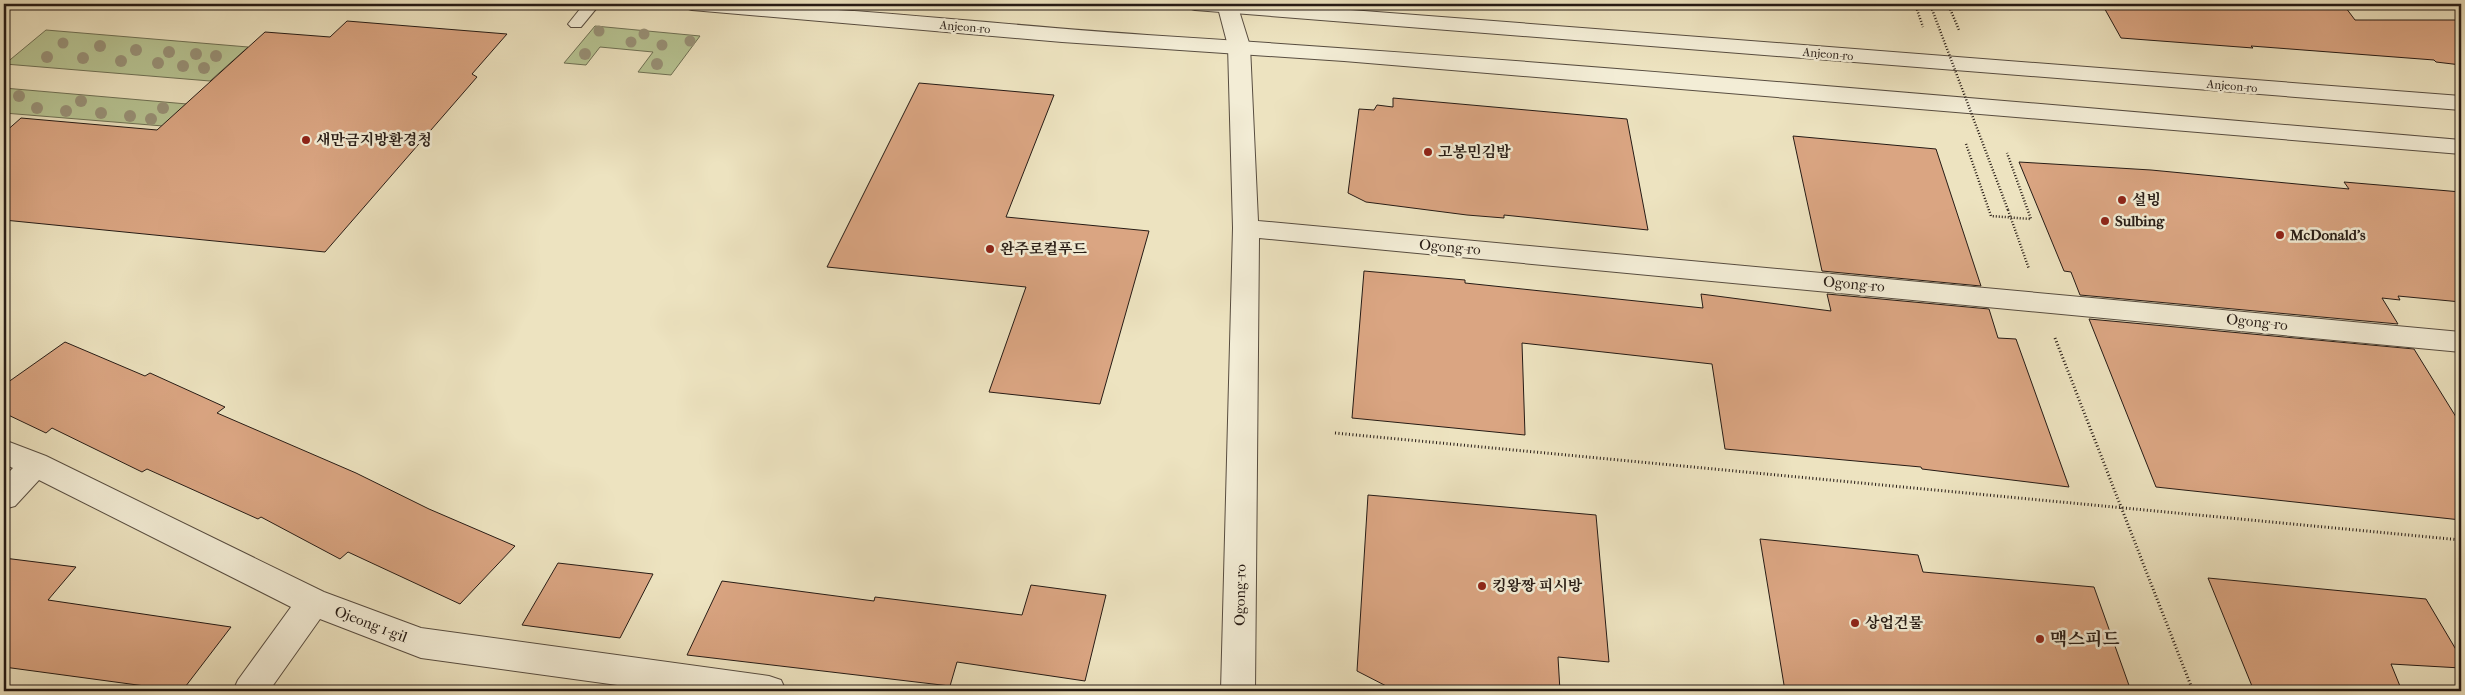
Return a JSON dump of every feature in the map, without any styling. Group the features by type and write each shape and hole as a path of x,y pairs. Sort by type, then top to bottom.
{"street":[{"name":"Anjeon-ro","path":"692,4 1062,36 1239,46 2461,147"},
{"name":"Anjeon-ro","path":"1195,4 1228,5 2461,104"},
{"name":"Ogong-ro","path":"1228,5 1239,46 1246,228 1238,691"},
{"name":"Ogong-ro","path":"1246,228 2041,301 2461,342"},
{"name":"Ojeong 1-gil","path":"4,452 35,464 313,602 421,643 622,682 769,691"},
{"path":"4,497 35,464"},
{"path":"250,691 313,602"}],"lane":[{"path":"576,24 592,4"}],"path":[{"path":"1915,4 1923,27"},
{"path":"1930,4 2041,301 2193,691"},
{"path":"1948,4 1960,30"},
{"path":"1966,144 1990,216 2031,219 2007,153"},
{"path":"1335,433 2461,540"}],"green space":[{"path":"595,26 700,36 671,75 638,72 653,52 600,47 586,65 564,63"},
{"path":"46,30 248,47 210,81 5,64"},
{"path":"4,88 187,104 163,126 4,113"}],"building":[{"path":"2102,4 2343,4 2355,20 2461,20 2461,65 2436,62 2434,60 2121,38"},
{"path":"347,21 507,34 472,74 477,77 325,252 4,220 4,133 21,118 157,130 265,32 330,37"},
{"name":"완주로컬푸드","path":"919,83 1054,95 1006,217 1149,231 1100,404 989,392 1026,287 827,267"},
{"path":"1393,98 1627,119 1648,230 1504,215 1504,218 1467,215 1366,202 1348,193 1359,109 1374,110 1377,105 1393,107"},
{"path":"1793,136 1936,149 1981,286 1822,271"},
{"path":"2019,162 2151,170 2349,189 2344,182 2461,192 2461,302 2398,296 2400,300 2382,298 2398,324 2080,295 2071,272 2064,271"},
{"path":"1364,271 1465,280 1465,283 1703,308 1701,294 1831,311 1827,294 1989,309 1998,338 2016,339 2069,487 1922,469 1921,467 1725,449 1712,364 1522,343 1525,435 1352,418"},
{"path":"2089,319 2414,349 2461,425 2461,520 2156,487"},
{"path":"65,342 145,376 150,373 225,407 217,413 356,473 429,509 515,546 460,604 348,552 340,559 261,517 258,519 147,469 142,472 52,428 46,433 4,413 4,385"},
{"name":"킹왕짱 피시방","path":"1368,495 1596,515 1609,662 1558,657 1560,691 1396,691 1357,671"},
{"path":"1760,539 1918,555 1923,572 2094,587 2131,691 1785,691"},
{"path":"4,558 76,567 48,600 231,627 182,691 4,667"},
{"path":"558,563 653,574 620,638 522,625"},
{"path":"2208,578 2426,599 2461,658 2461,668 2391,664 2402,691 2254,691"},
{"path":"722,581 874,601 875,597 1022,615 1031,585 1106,595 1085,681 957,662 950,686 687,655"}],"place":[{"name":"새만금지방환경청","path":"306,140"},
{"name":"고봉민김밥","path":"1428,152"},
{"name":"설빙","path":"2122,200"},
{"name":"Sulbing","path":"2105,221"},
{"name":"McDonald's","path":"2280,235"},
{"name":"완주로컬푸드","path":"990,249"},
{"name":"킹왕짱 피시방","path":"1482,586"},
{"name":"상업건물","path":"1855,623"},
{"name":"맥스피드","path":"2040,639"}]}
